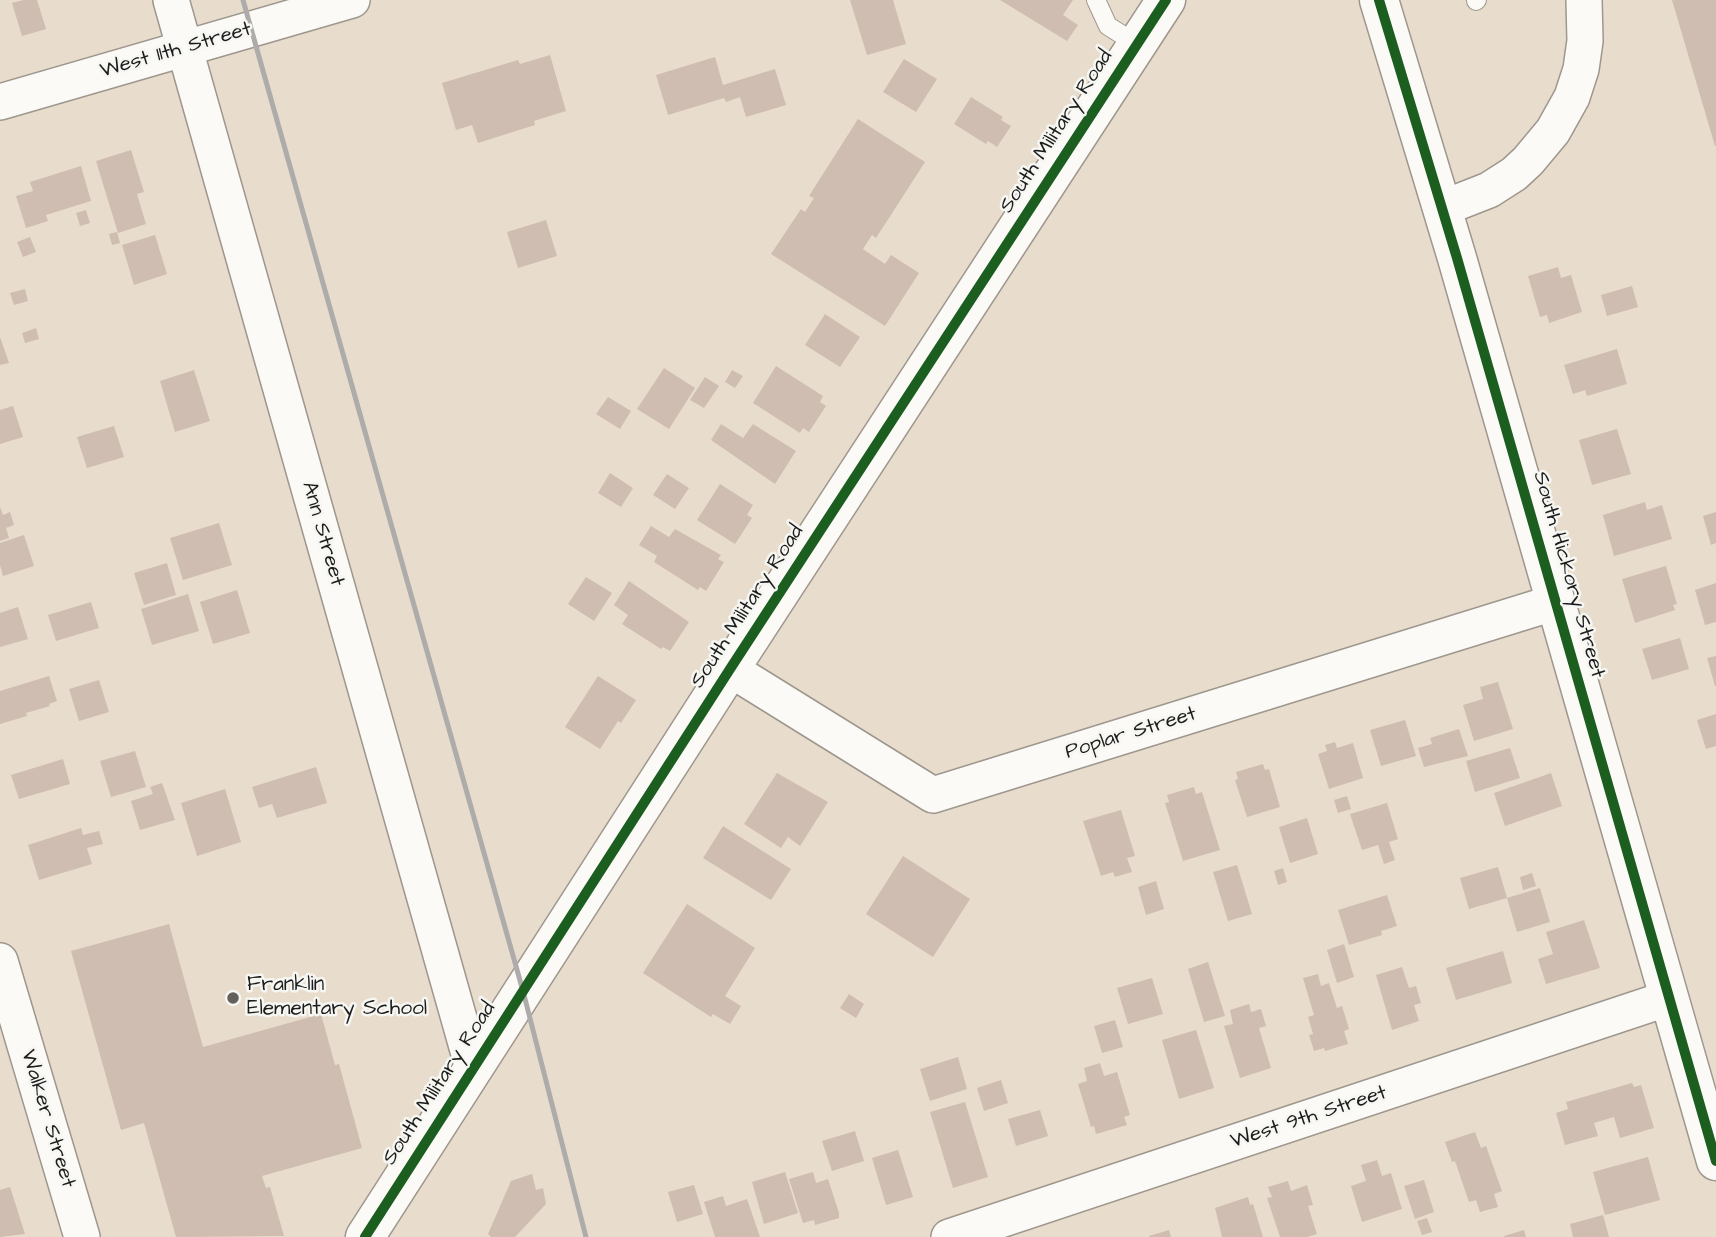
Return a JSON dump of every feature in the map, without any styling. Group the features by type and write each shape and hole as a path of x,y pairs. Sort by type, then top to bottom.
{"main road":[{"name":"South Military Road","path":"365,1237 730,669 1166,0"},
{"name":"South Hickory Street","path":"1379,0 1443,208 1716,1161"}],"street":[{"name":"Ann Street","path":"171,0 473,1068"},
{"name":"West 11th Street","path":"0,102 352,0"},
{"path":"1443,208 1498,185 1528,161 1553,131 1572,97 1581,69 1585,41 1584,0"},
{"name":"Poplar Street","path":"730,669 933,795 1556,602"},
{"name":"Walker Street","path":"0,961 82,1237"},
{"name":"West 9th Street","path":"949,1237 1669,998"}],"lane":[{"path":"1096,0 1108,26 1137,44"}],"building":[{"path":"37,0 46,29 22,36 12,3"},
{"path":"850,0 893,0 906,44 867,55"},
{"path":"1000,0 1073,0 1063,15 1078,25 1067,41"},
{"path":"1672,0 1716,0 1716,146 1715,146"},
{"path":"550,55 566,111 534,121 535,125 478,143 472,125 456,130 442,83 518,60 520,64"},
{"path":"715,57 723,85 775,69 786,105 746,117 740,97 726,102 724,98 668,115 656,75"},
{"path":"904,59 937,79 916,112 883,92"},
{"path":"971,97 1003,117 1001,120 1011,126 997,147 988,141 986,144 954,124"},
{"path":"858,119 925,162 876,238 872,235 863,249 885,264 891,255 919,273 885,326 771,254 801,209 805,212 814,198 809,196"},
{"path":"131,150 144,192 137,194 146,224 118,233 96,161"},
{"path":"81,166 91,201 46,215 48,221 26,228 16,196 33,191 30,182"},
{"path":"86,210 90,223 80,226 76,213"},
{"path":"546,220 557,256 518,268 507,232"},
{"path":"117,232 120,243 112,245 109,234"},
{"path":"155,235 167,274 134,285 122,245"},
{"path":"30,237 36,252 23,257 17,242"},
{"path":"1558,267 1561,278 1571,275 1582,312 1549,323 1547,315 1540,317 1528,276"},
{"path":"1632,286 1638,307 1607,316 1601,295"},
{"path":"25,289 28,301 14,305 10,293"},
{"path":"825,314 860,337 840,367 805,345"},
{"path":"36,328 39,339 25,343 22,333"},
{"path":"0,337 9,363 0,365"},
{"path":"1617,349 1627,384 1587,396 1585,390 1573,394 1564,365"},
{"path":"776,366 823,396 820,402 826,406 809,432 803,428 800,433 753,403"},
{"path":"664,368 695,388 669,429 637,409"},
{"path":"194,370 210,421 175,432 160,381"},
{"path":"732,370 743,376 735,388 725,382"},
{"path":"705,377 719,386 704,408 690,400"},
{"path":"608,397 631,411 620,429 596,414"},
{"path":"13,406 23,437 0,444 0,410"},
{"path":"721,424 743,438 753,424 796,451 775,484 711,440"},
{"path":"114,426 124,457 87,468 77,437"},
{"path":"1617,429 1631,474 1592,485 1579,440"},
{"path":"610,473 633,488 621,507 598,493"},
{"path":"667,474 689,488 675,509 653,495"},
{"path":"720,484 753,505 747,515 752,518 735,544 697,520"},
{"path":"1645,502 1647,510 1662,505 1672,539 1614,556 1603,515"},
{"path":"0,507 3,515 10,512 14,525 6,528 9,538 0,541"},
{"path":"1716,512 1716,543 1711,545 1703,516"},
{"path":"219,523 232,565 183,580 170,538"},
{"path":"651,526 669,537 675,529 721,555 718,559 724,562 706,591 700,587 698,590 654,562 657,556 639,545"},
{"path":"24,535 34,566 3,576 0,543"},
{"path":"167,563 176,595 144,605 134,573"},
{"path":"1666,566 1677,604 1673,605 1675,610 1635,623 1622,579"},
{"path":"586,577 612,593 594,621 568,604"},
{"path":"629,581 689,622 670,651 663,647 661,649 622,624 628,615 614,605"},
{"path":"1716,583 1716,622 1705,625 1695,590"},
{"path":"237,590 250,633 213,644 200,602"},
{"path":"188,594 199,631 152,645 141,609"},
{"path":"91,602 99,628 56,641 48,615"},
{"path":"18,607 28,639 0,647 0,613"},
{"path":"1680,638 1689,669 1652,680 1642,649"},
{"path":"1716,656 1716,686 1715,686 1707,658"},
{"path":"49,676 57,701 49,704 50,706 26,713 27,716 0,724 0,691"},
{"path":"598,676 636,700 600,749 565,727"},
{"path":"99,680 109,712 79,721 69,689"},
{"path":"1498,682 1513,729 1474,741 1463,705 1483,699 1480,687"},
{"path":"1716,714 1716,746 1706,749 1697,720"},
{"path":"1405,720 1416,756 1381,766 1370,730"},
{"path":"1459,729 1468,756 1424,767 1418,748 1432,744 1430,738"},
{"path":"1335,742 1337,748 1353,743 1363,778 1329,789 1318,754 1327,751 1325,745"},
{"path":"1510,748 1520,778 1475,792 1466,761"},
{"path":"135,751 146,787 111,797 100,761"},
{"path":"63,759 70,784 19,799 11,775"},
{"path":"1263,764 1265,770 1269,769 1280,807 1247,817 1235,780 1238,779 1236,772"},
{"path":"316,767 327,803 277,818 272,804 259,808 252,787"},
{"path":"777,773 828,802 800,846 788,837 781,848 744,824"},
{"path":"1551,773 1562,806 1505,826 1494,793"},
{"path":"162,783 175,820 140,830 131,801 153,794 150,787"},
{"path":"1194,787 1196,794 1202,792 1220,850 1183,861 1165,803 1169,802 1167,795"},
{"path":"225,789 241,842 197,856 181,803"},
{"path":"1347,796 1351,809 1338,813 1334,800"},
{"path":"1387,803 1398,839 1389,842 1395,860 1384,864 1378,845 1362,850 1350,814"},
{"path":"1121,810 1135,856 1127,858 1132,872 1115,877 1113,872 1101,876 1083,821"},
{"path":"1307,818 1318,854 1290,863 1279,827"},
{"path":"723,826 791,869 771,900 703,858"},
{"path":"81,828 83,835 99,831 103,844 87,848 92,864 39,880 28,845"},
{"path":"903,856 970,899 933,957 866,914"},
{"path":"1237,865 1252,914 1228,921 1213,872"},
{"path":"1498,867 1507,898 1469,909 1460,878"},
{"path":"1283,868 1287,882 1278,885 1274,871"},
{"path":"1532,873 1536,886 1523,890 1520,877"},
{"path":"1156,881 1164,909 1146,915 1138,887"},
{"path":"1540,888 1550,922 1517,932 1507,898"},
{"path":"1387,895 1397,926 1381,931 1382,935 1349,945 1338,910"},
{"path":"687,904 755,948 725,996 741,1006 730,1024 713,1014 711,1017 643,973"},
{"path":"1584,920 1600,968 1546,984 1538,959 1553,954 1546,932"},
{"path":"169,924 203,1047 321,1014 335,1065 339,1064 362,1148 262,1176 266,1188 270,1187 284,1236 176,1237 144,1123 121,1130 71,951"},
{"path":"1344,944 1354,977 1337,983 1327,950"},
{"path":"1503,951 1512,983 1456,1000 1446,968"},
{"path":"1208,962 1225,1016 1204,1022 1188,969"},
{"path":"1402,967 1409,988 1416,986 1421,1003 1414,1005 1419,1021 1392,1030 1376,975"},
{"path":"1318,974 1321,986 1329,983 1337,1008 1342,1006 1349,1029 1344,1031 1348,1044 1325,1051 1324,1048 1314,1051 1309,1035 1313,1034 1308,1017 1314,1015 1303,978"},
{"path":"1152,978 1163,1014 1128,1024 1117,988"},
{"path":"849,994 864,1004 856,1018 840,1008"},
{"path":"1249,1004 1251,1012 1261,1009 1266,1026 1259,1028 1271,1068 1240,1078 1224,1026 1233,1024 1230,1010"},
{"path":"1115,1020 1123,1047 1102,1053 1094,1026"},
{"path":"1196,1030 1214,1088 1179,1099 1162,1040"},
{"path":"958,1057 967,1089 930,1101 920,1069"},
{"path":"1100,1063 1104,1076 1117,1072 1130,1115 1124,1117 1127,1125 1096,1134 1094,1126 1091,1127 1078,1084 1087,1081 1084,1068"},
{"path":"1001,1080 1008,1103 984,1111 977,1088"},
{"path":"1632,1083 1634,1087 1641,1085 1654,1128 1620,1138 1614,1117 1594,1123 1598,1136 1565,1145 1556,1113 1568,1109 1566,1102"},
{"path":"965,1102 988,1177 953,1188 930,1112"},
{"path":"1040,1110 1048,1136 1016,1146 1008,1119"},
{"path":"855,1131 864,1161 832,1171 822,1141"},
{"path":"1475,1132 1481,1148 1486,1146 1502,1191 1494,1194 1498,1207 1480,1212 1476,1200 1469,1202 1455,1161 1452,1162 1445,1142"},
{"path":"898,1150 913,1197 886,1205 872,1158"},
{"path":"1648,1157 1660,1200 1605,1215 1593,1172"},
{"path":"1377,1160 1382,1176 1391,1173 1402,1209 1362,1222 1351,1186 1366,1181 1361,1165"},
{"path":"785,1172 798,1213 764,1224 752,1182"},
{"path":"813,1172 816,1183 828,1179 839,1213 839,1218 815,1225 814,1220 803,1223 789,1179"},
{"path":"532,1174 536,1190 543,1188 546,1204 515,1237 491,1237 488,1234 511,1181"},
{"path":"1424,1180 1434,1212 1415,1219 1404,1186"},
{"path":"1288,1181 1291,1191 1307,1185 1313,1205 1308,1206 1317,1234 1307,1237 1280,1237 1267,1198 1272,1197 1268,1187"},
{"path":"694,1185 703,1214 677,1222 668,1192"},
{"path":"10,1187 25,1234 0,1237 0,1190"},
{"path":"723,1196 726,1206 747,1199 760,1237 715,1237 704,1202"},
{"path":"1248,1197 1250,1205 1253,1204 1263,1237 1222,1237 1215,1208"},
{"path":"1603,1215 1609,1237 1573,1237 1570,1224"},
{"path":"1427,1218 1432,1232 1422,1235 1417,1221"},
{"path":"1169,1230 1171,1237 1149,1237 1149,1236"},
{"path":"1524,1230 1526,1237 1504,1237 1504,1236"}],"railway":[{"path":"243,0 523,991 586,1237"}],"cycle path":[{"path":"365,1237 730,669 1166,0"},
{"path":"1379,0 1457,258 1716,1161"}],"place":[{"name":"Franklin Elementary School","path":"233,998"}]}
